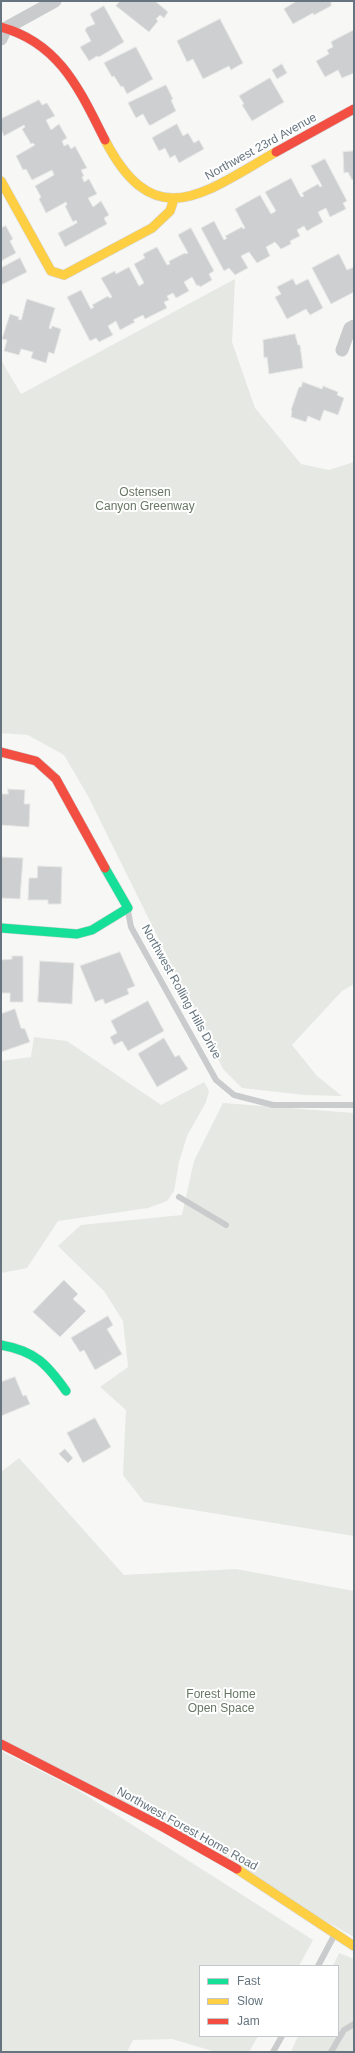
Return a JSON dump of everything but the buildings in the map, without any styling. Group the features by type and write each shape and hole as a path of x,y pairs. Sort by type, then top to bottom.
{"street":[{"path":"3,31 55,1"},
{"path":"1,181 51,271 64,276 152,228 170,212 175,199 158,195 141,187 125,173 78,88 61,65 38,44 3,31"},
{"name":"Northwest 23rd Avenue","path":"175,199 194,196 212,188 354,109"},
{"path":"342,350 350,328 354,326"},
{"name":"Northwest Rolling Hills Drive","path":"1,752 10,752 36,761 56,779 128,908"},
{"path":"1,928 77,934 92,930 128,908"},
{"path":"1,1345 15,1347 34,1355 49,1366 66,1391"},
{"name":"Northwest Forest Home Road","path":"1,1744 163,1827 247,1875 354,1946"}],"lane":[{"name":"Northwest Rolling Hills Drive","path":"128,908 131,927 216,1080 234,1095 273,1105 354,1105"},
{"path":"179,1197 226,1225"},
{"path":"319,1965 335,1934"},
{"path":"331,2052 344,2030 354,2024"},
{"path":"273,2052 281,2037"}],"green space":[{"name":"Ostensen Canyon Greenway","path":"235,279 232,342 255,408 301,464 329,470 354,462 354,984 342,991 292,1045 317,1076 342,1096 305,1095 242,1088 223,1069 88,796 64,755 28,735 1,733 1,360 21,394"},
{"path":"34,1037 67,1041 161,1105 204,1082 209,1091 206,1102 187,1136 179,1162 174,1191 167,1201 148,1208 58,1221 27,1268 1,1273 1,1061 31,1057"},
{"path":"223,1103 354,1113 354,1536 144,1502 123,1475 126,1410 100,1387 128,1367 123,1321 104,1291 58,1246 81,1225 182,1215 194,1161"},
{"name":"Forest Home Open Space","path":"19,1458 124,1575 236,1569 354,1591 354,1937 1,1739 1,1472"},
{"path":"1,1751 76,1789 313,1940 300,1965 199,1965 199,2037 257,2037 249,2052 216,2052 172,2039 133,2040 127,2052 1,2052"},
{"path":"339,1953 354,1959 354,2052 291,2052 298,2037 339,2037 339,1965 333,1965"}],"traffic: fast":[{"path":"1,928 77,934 92,930 128,908 105,868"},
{"path":"1,1345 23,1351 39,1360 53,1373 66,1391"}],"traffic: slow":[{"path":"105,140 124,170 143,188 162,197 183,197 204,191 226,181 276,152"},
{"path":"1,181 51,271 64,275 152,228 170,211 174,199"},
{"path":"237,1869 354,1946"}],"traffic: jam":[{"path":"1,27 21,34 39,45 66,71 77,87 105,140"},
{"path":"276,152 354,109"},
{"path":"1,752 36,761 56,779 105,868"},
{"path":"1,1744 163,1827 237,1869"}]}
